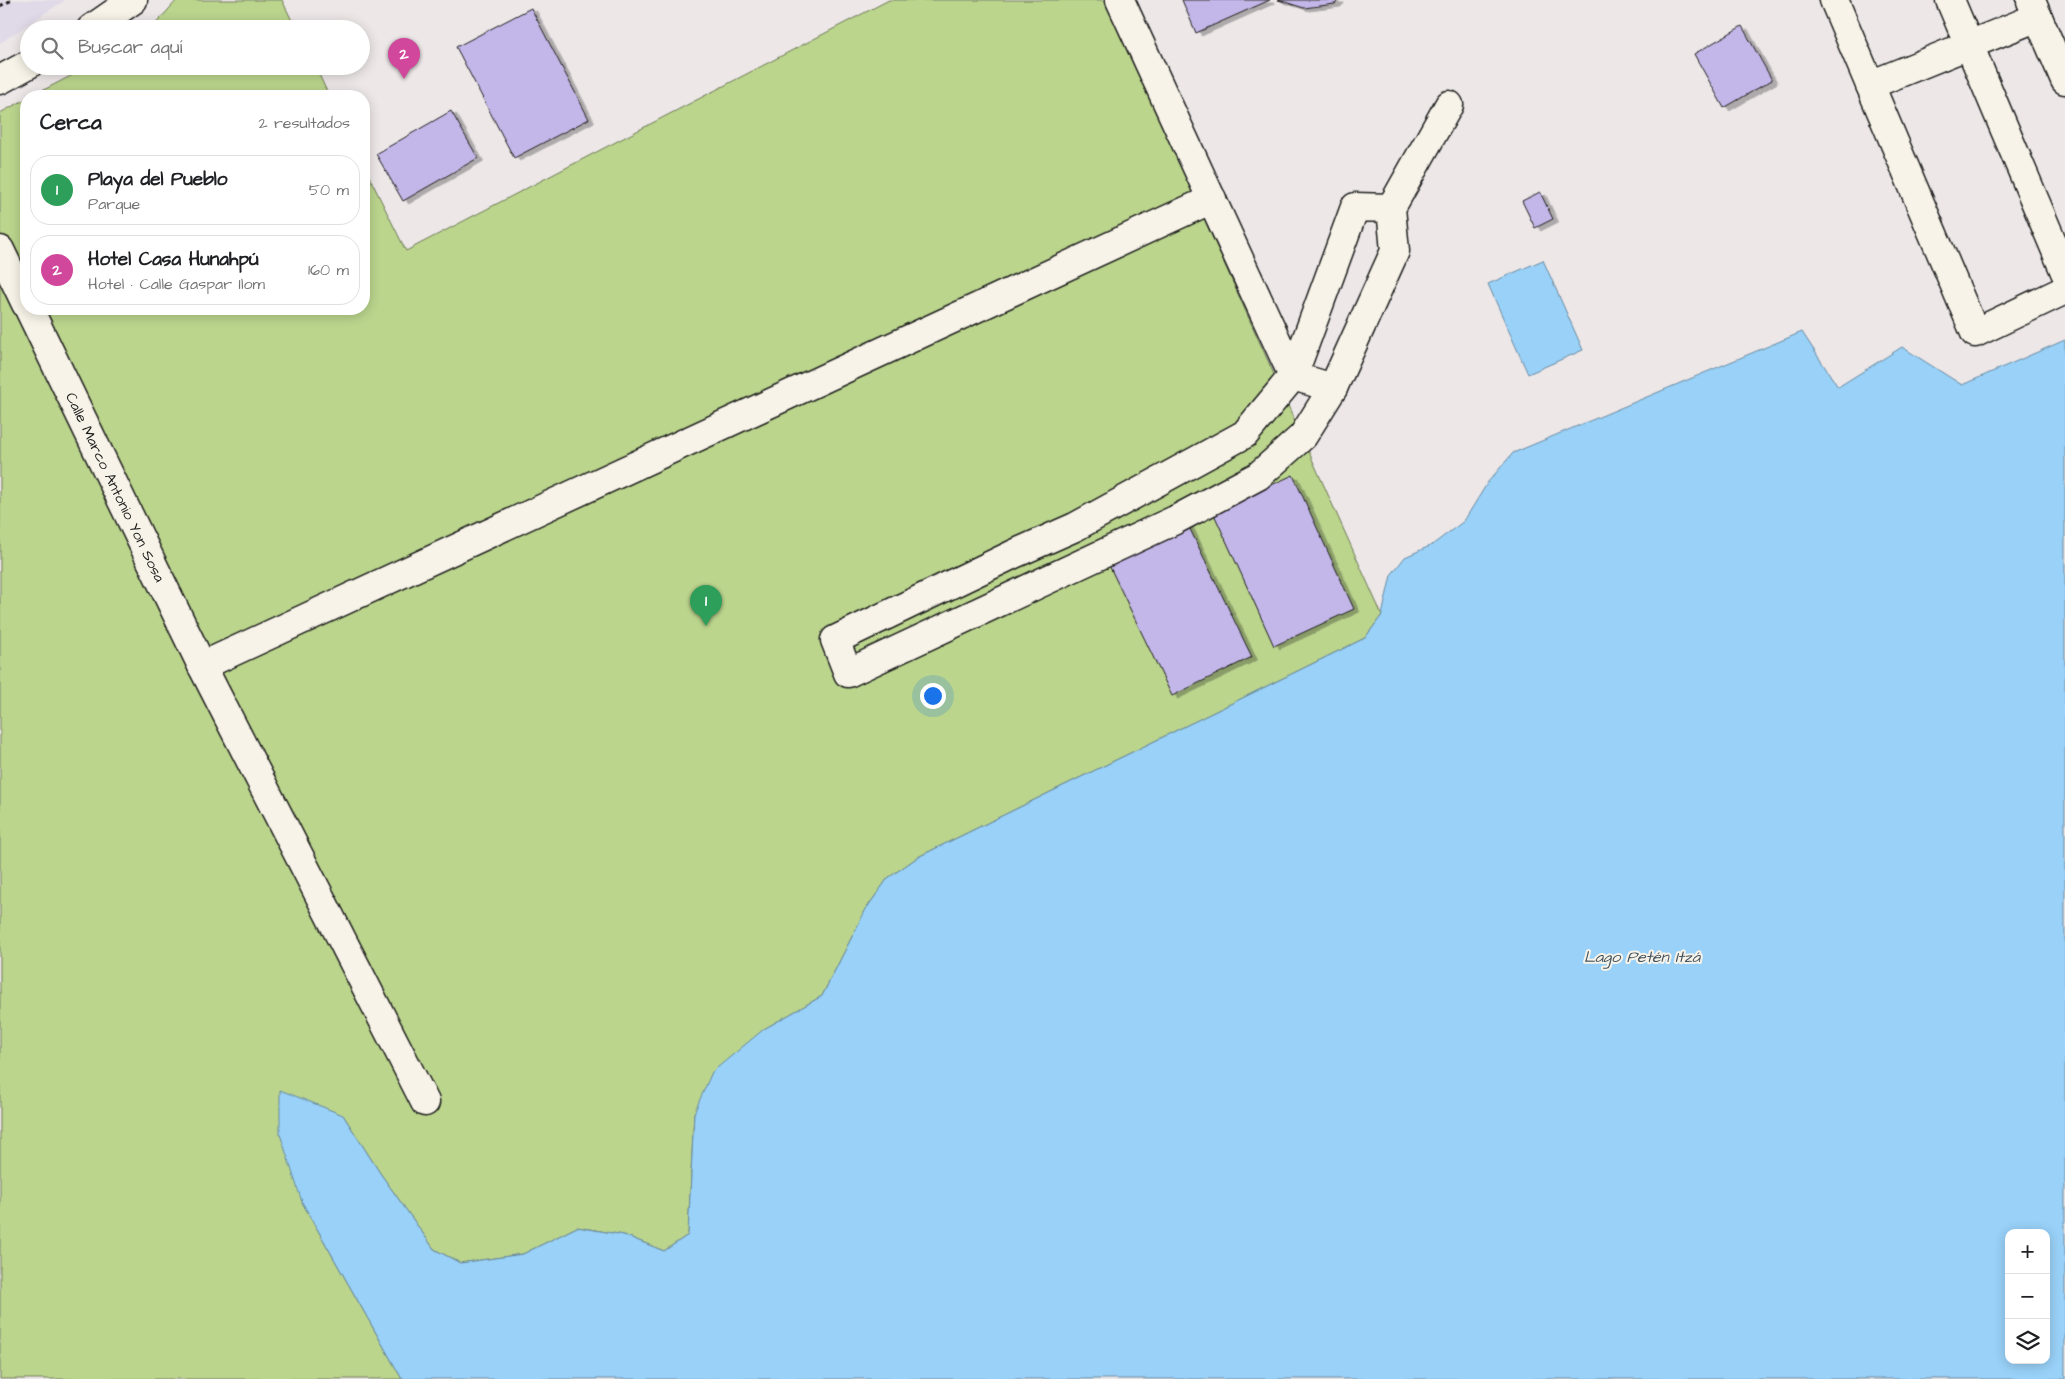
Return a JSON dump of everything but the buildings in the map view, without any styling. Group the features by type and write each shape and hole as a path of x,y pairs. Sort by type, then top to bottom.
{"street":[{"path":"104,20 133,0"},
{"path":"1120,0 1293,376 1333,388"},
{"path":"1834,0 1975,333 2065,290"},
{"path":"1950,0 2065,272"},
{"path":"1870,85 1969,44 2034,8 2065,80"},
{"path":"0,80 20,69"},
{"path":"1391,208 1355,207 1293,376 1245,434 1076,527 1014,554 835,640 848,673 1175,520 1258,476 1303,436 1333,388 1395,251 1391,208 1449,105"},
{"path":"202,666 1212,199"},
{"path":"0,250 20,292"},
{"name":"Calle Marco Antonio Yon Sosa","path":"32,315 202,666 425,1102"},
{"path":"1076,527 1089,560"}],"path":[{"path":"0,6 12,0"}],"shaded area":[{"path":"0,0 65,0 35,20 20,20 20,30 0,43"}],"green space":[{"path":"177,0 282,0 292,20 159,20"},
{"path":"889,0 1106,0 1382,615 1365,638 918,857 888,878 866,909 822,996 764,1029 694,1113 688,1235 664,1251 624,1235 577,1227 523,1254 460,1263 434,1249 380,1173 343,1115 302,1202 402,1379 0,1379 0,113 20,102 20,315 370,315 370,178 406,251"},
{"path":"73,75 319,75 326,90 44,90"}],"water":[{"path":"1543,260 1583,350 1528,374 1488,284"},
{"name":"Lago Petén Itzá","path":"1802,332 1838,387 1902,347 1962,385 2065,340 2065,1379 402,1379 302,1202 280,1134 280,1090 343,1115 380,1173 434,1249 460,1263 523,1254 577,1227 624,1235 664,1251 688,1235 694,1113 712,1072 764,1029 822,996 866,909 888,878 918,857 1365,638 1382,615 1391,575 1405,557 1432,545 1464,521 1488,482 1513,453"}],"place":[{"name":"Hotel Casa Hunahpú","path":"404,79"},
{"name":"Playa del Pueblo","path":"706,626"}]}
